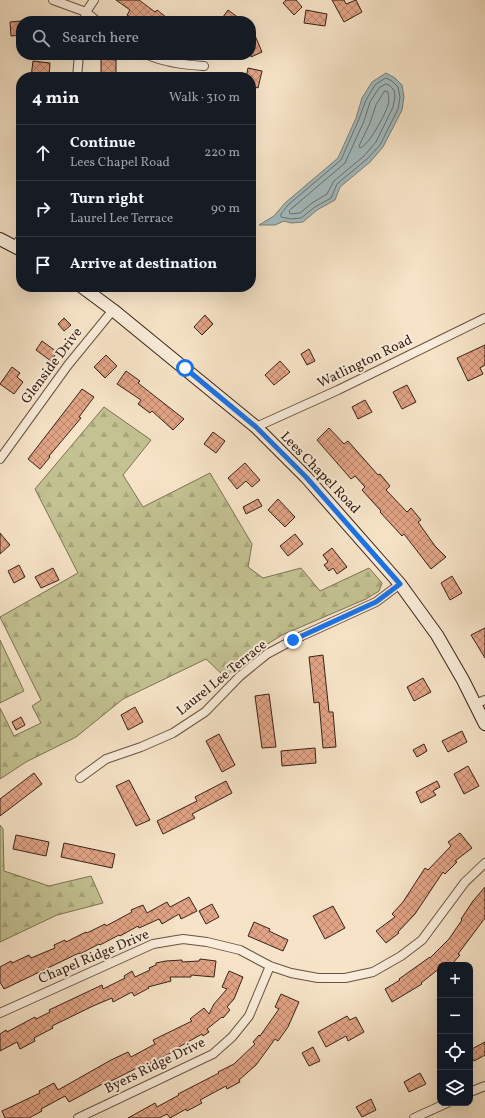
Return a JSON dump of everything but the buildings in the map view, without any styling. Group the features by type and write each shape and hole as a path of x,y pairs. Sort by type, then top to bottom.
{"main road":[{"path":"0,239 16,244"},
{"name":"Lees Chapel Road","path":"89,292 256,427 306,477 400,584 437,634 480,702 485,724"}],"street":[{"path":"53,0 86,12 91,16"},
{"path":"85,16 94,0"},
{"path":"77,72 79,60"},
{"path":"159,60 204,66"},
{"name":"Glenside Drive","path":"0,459 68,366 112,310"},
{"name":"Watlington Road","path":"256,427 338,390 485,318"},
{"name":"Laurel Lee Terrace","path":"80,778 106,759 141,748 173,733 204,712 240,676 268,654 293,640 376,602 400,584"},
{"name":"Chapel Ridge Drive","path":"0,1013 153,944 183,939 207,942 240,950 270,966 291,973 318,978 345,978 373,972 401,956 422,940 465,882 485,863"},
{"name":"Byers Ridge Drive","path":"78,1118 213,1054 232,1037 249,1016 270,966"},
{"path":"473,1091 485,1086"},
{"path":"414,1118 440,1106"}],"green space":[{"path":"104,407 151,440 123,475 143,507 210,473 252,544 248,567 263,578 301,568 320,591 369,568 382,583 379,591 366,599 282,635 250,655 225,677 206,659 123,699 76,737 26,762 0,779 0,708 14,736 41,723 32,706 41,700 0,617 78,573 35,489"},
{"path":"0,640 24,691 0,703"},
{"path":"0,825 3,829 4,871 49,886 91,876 103,903 57,915 0,942"}],"water":[{"path":"386,73 395,78 402,85 404,97 402,110 383,147 370,162 340,187 335,200 317,210 303,222 291,223 284,221 275,225 259,225 274,216 285,203 338,158 356,118 362,98 372,82"}],"route":[{"path":"185,368 256,427 306,477 350,525 400,584 376,602 293,640"}]}
